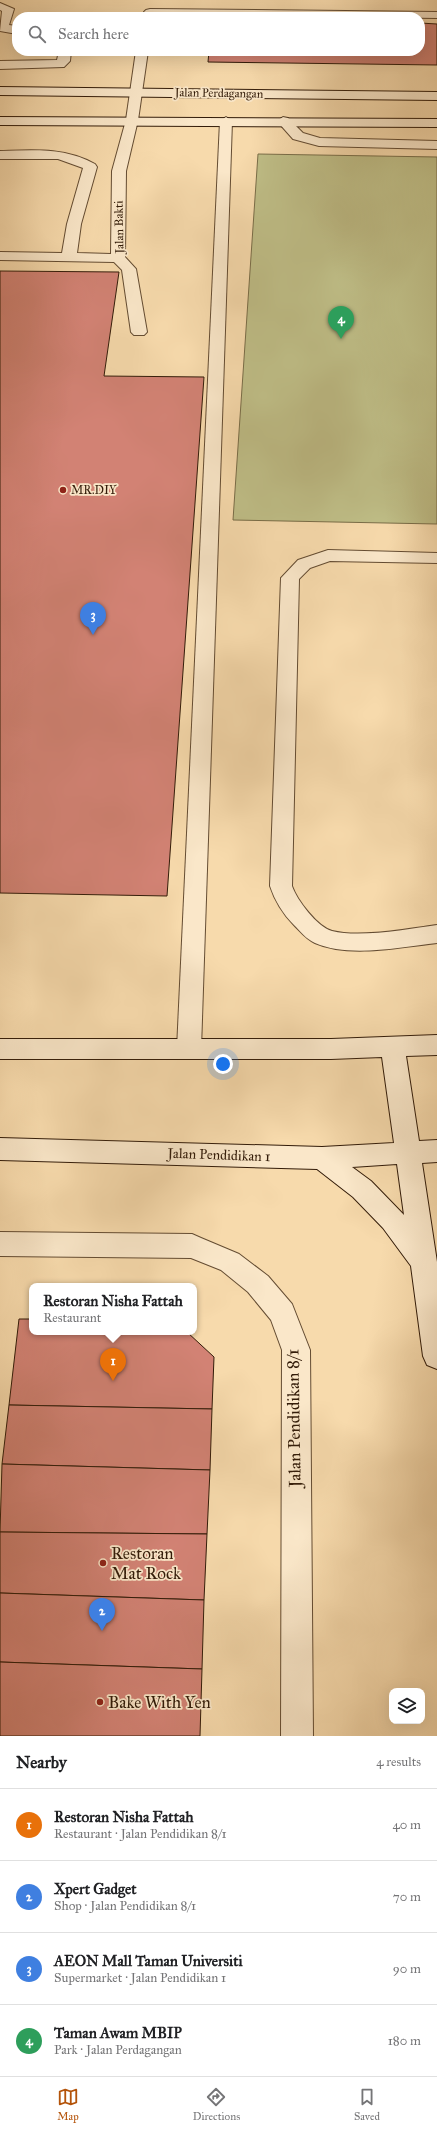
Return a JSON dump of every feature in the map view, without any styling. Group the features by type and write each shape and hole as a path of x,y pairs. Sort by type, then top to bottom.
{"street":[{"path":"149,12 151,0"},
{"path":"0,6 8,9 2,28 12,29"},
{"path":"425,15 437,15"},
{"path":"0,65 60,64 64,61 65,56"},
{"name":"Jalan Bakti","path":"139,332 130,269 118,258 119,171 132,120 141,56"},
{"name":"Jalan Perdagangan","path":"0,91 437,96"},
{"name":"Jalan Perdagangan","path":"0,121 132,120 437,123"},
{"path":"189,1049 226,121"},
{"path":"283,121 298,136 319,142 437,144"},
{"path":"1,158 65,155 81,161 90,167 74,224 69,257"},
{"path":"0,256 118,258"},
{"path":"437,558 328,555 304,564 290,578 281,886 285,900 295,912 324,937 349,941 437,934"},
{"path":"0,1049 331,1049 437,1045"},
{"path":"393,1047 410,1154 437,1356"},
{"name":"Jalan Pendidikan 1","path":"0,1149 322,1158 410,1154 437,1151"},
{"path":"322,1158 362,1189 392,1220 424,1262"},
{"name":"Jalan Pendidikan 8/1","path":"0,1244 192,1246 230,1262 258,1284 282,1313 296,1350 297,1736"}],"shaded area":[{"path":"258,154 437,157 437,524 233,520"}],"building":[{"path":"425,23 437,24 437,65 208,62 209,56 425,56"},
{"path":"0,271 119,272 104,376 204,377 167,896 0,893"},
{"path":"19,1319 29,1319 29,1335 190,1335 214,1357 212,1409 9,1405"},
{"path":"9,1405 212,1409 210,1470 2,1464"},
{"path":"2,1464 210,1470 207,1534 0,1532"},
{"name":"Restoran Mat Rock","path":"0,1532 207,1534 204,1600 0,1593"},
{"path":"0,1593 204,1600 202,1669 0,1662"},
{"name":"Bake With Yen","path":"0,1662 202,1669 200,1736 0,1736"}],"place":[{"name":"Taman Awam MBIP","path":"341,339"},
{"name":"MR.DIY","path":"63,490"},
{"name":"AEON Mall Taman Universiti","path":"93,635"},
{"name":"Restoran Nisha Fattah","path":"113,1381"},
{"name":"Restoran Mat Rock","path":"103,1563"},
{"name":"Xpert Gadget","path":"102,1631"},
{"name":"Bake With Yen","path":"100,1702"}]}
